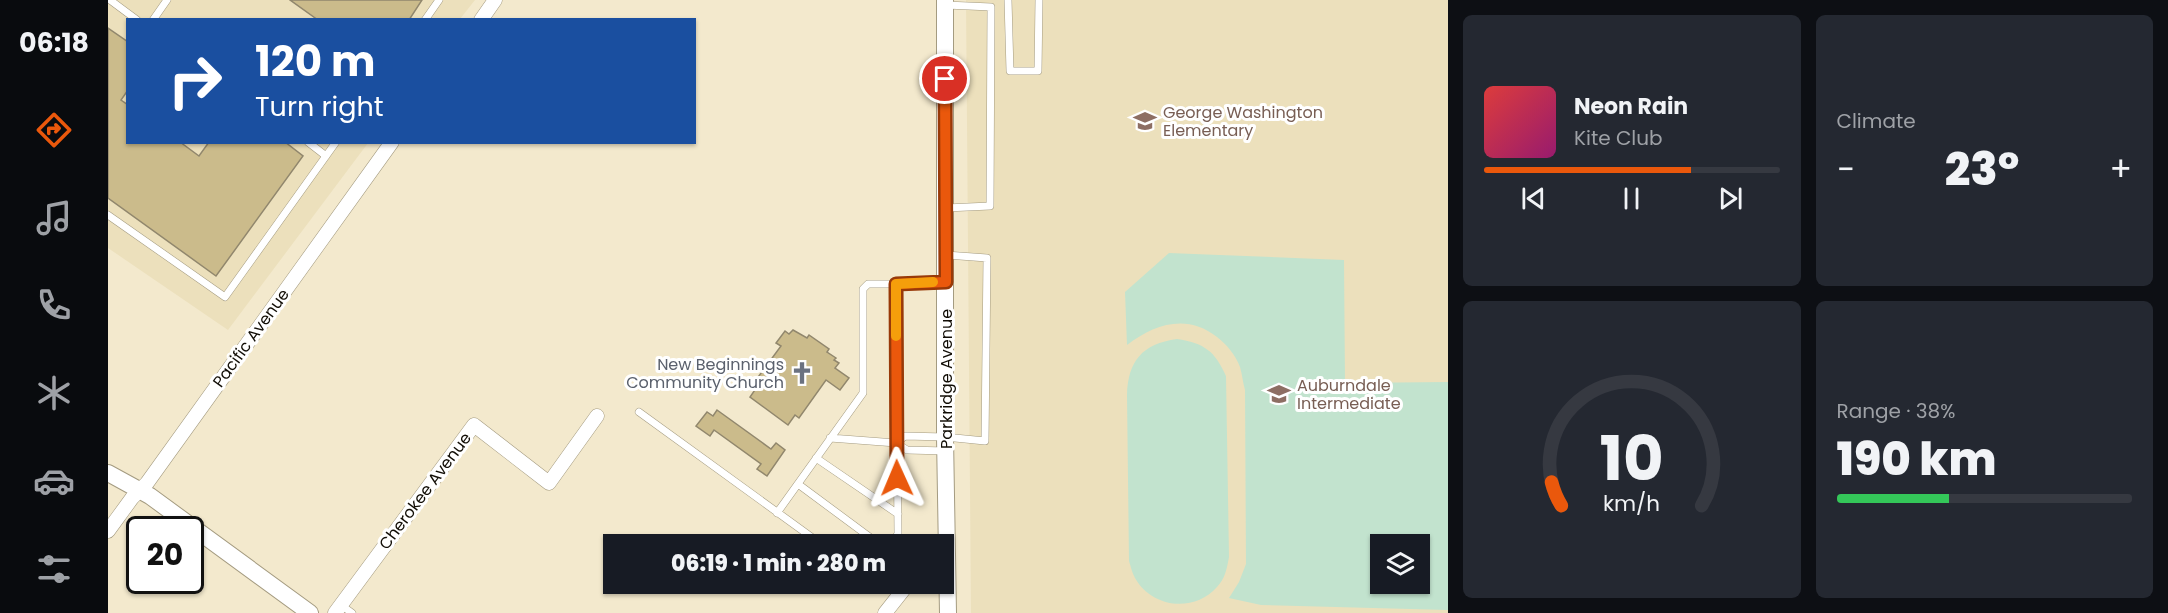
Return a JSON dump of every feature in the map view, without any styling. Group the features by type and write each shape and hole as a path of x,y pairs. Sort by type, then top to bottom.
{"street":[{"path":"482,18 495,0"},
{"name":"Parkridge Avenue","path":"945,2 946,534"},
{"name":"Pacific Avenue","path":"108,531 147,483 391,144"},
{"name":"Cherokee Avenue","path":"343,610 474,425 549,483 597,416"},
{"path":"108,473 140,490 310,613"},
{"path":"885,613 900,594"},
{"name":"Parkridge Avenue","path":"947,594 948,613"}],"lane":[{"path":"110,0 134,18"},
{"path":"426,18 439,0"},
{"path":"1008,0 1010,71 1038,71 1039,0"},
{"path":"154,18 164,1"},
{"path":"945,2 991,7 990,206 946,208"},
{"path":"311,144 326,156"},
{"path":"108,215 225,297 335,144"},
{"path":"830,438 896,443 907,450 985,441 987,258 946,255"},
{"path":"777,513 863,393 863,289 868,284 946,282"},
{"path":"896,284 898,534"},
{"path":"639,412 807,534"},
{"path":"896,443 905,436 946,444"},
{"path":"816,458 898,514"},
{"path":"798,484 866,534"}],"shaded area":[{"path":"108,0 475,0 461,18 126,18 126,144 367,144 228,330 108,248"},
{"path":"966,0 1448,0 1448,613 971,613"}],"green space":[{"path":"1169,253 1344,260 1345,383 1448,382 1448,610 1261,605 1229,598 1246,564 1245,390 1240,367 1221,340 1194,325 1182,323 1159,327 1127,345 1125,292"},
{"path":"1177,339 1194,343 1213,354 1226,376 1229,557 1224,577 1208,595 1197,601 1174,604 1152,596 1142,588 1132,572 1129,561 1127,395 1130,373 1139,356 1155,345"}],"building":[{"path":"290,0 422,0 410,18 315,18"},
{"path":"108,28 126,41 126,93 121,100 126,104 126,144 183,144 199,156 208,144 288,144 303,156 216,276 108,198"},
{"name":"New Beginnings Community Church","path":"793,330 807,338 809,335 829,349 827,352 839,363 835,368 849,378 840,390 826,380 799,418 795,415 788,425 750,397 757,387 753,384 781,346 776,343 785,331 789,334"},
{"name":"New Beginnings Community Church","path":"717,410 771,449 776,443 785,450 767,476 757,469 761,464 714,430 710,436 696,426 707,412 713,416"}],"slow traffic":[{"path":"896,336 896,284 933,282"}],"place":[{"name":"George Washington Elementary","path":"1145,121"},
{"name":"New Beginnings Community Church","path":"802,373"},
{"name":"Auburndale Intermediate","path":"1279,394"}],"route":[{"path":"897,478 896,284 946,282 945,79"}]}
